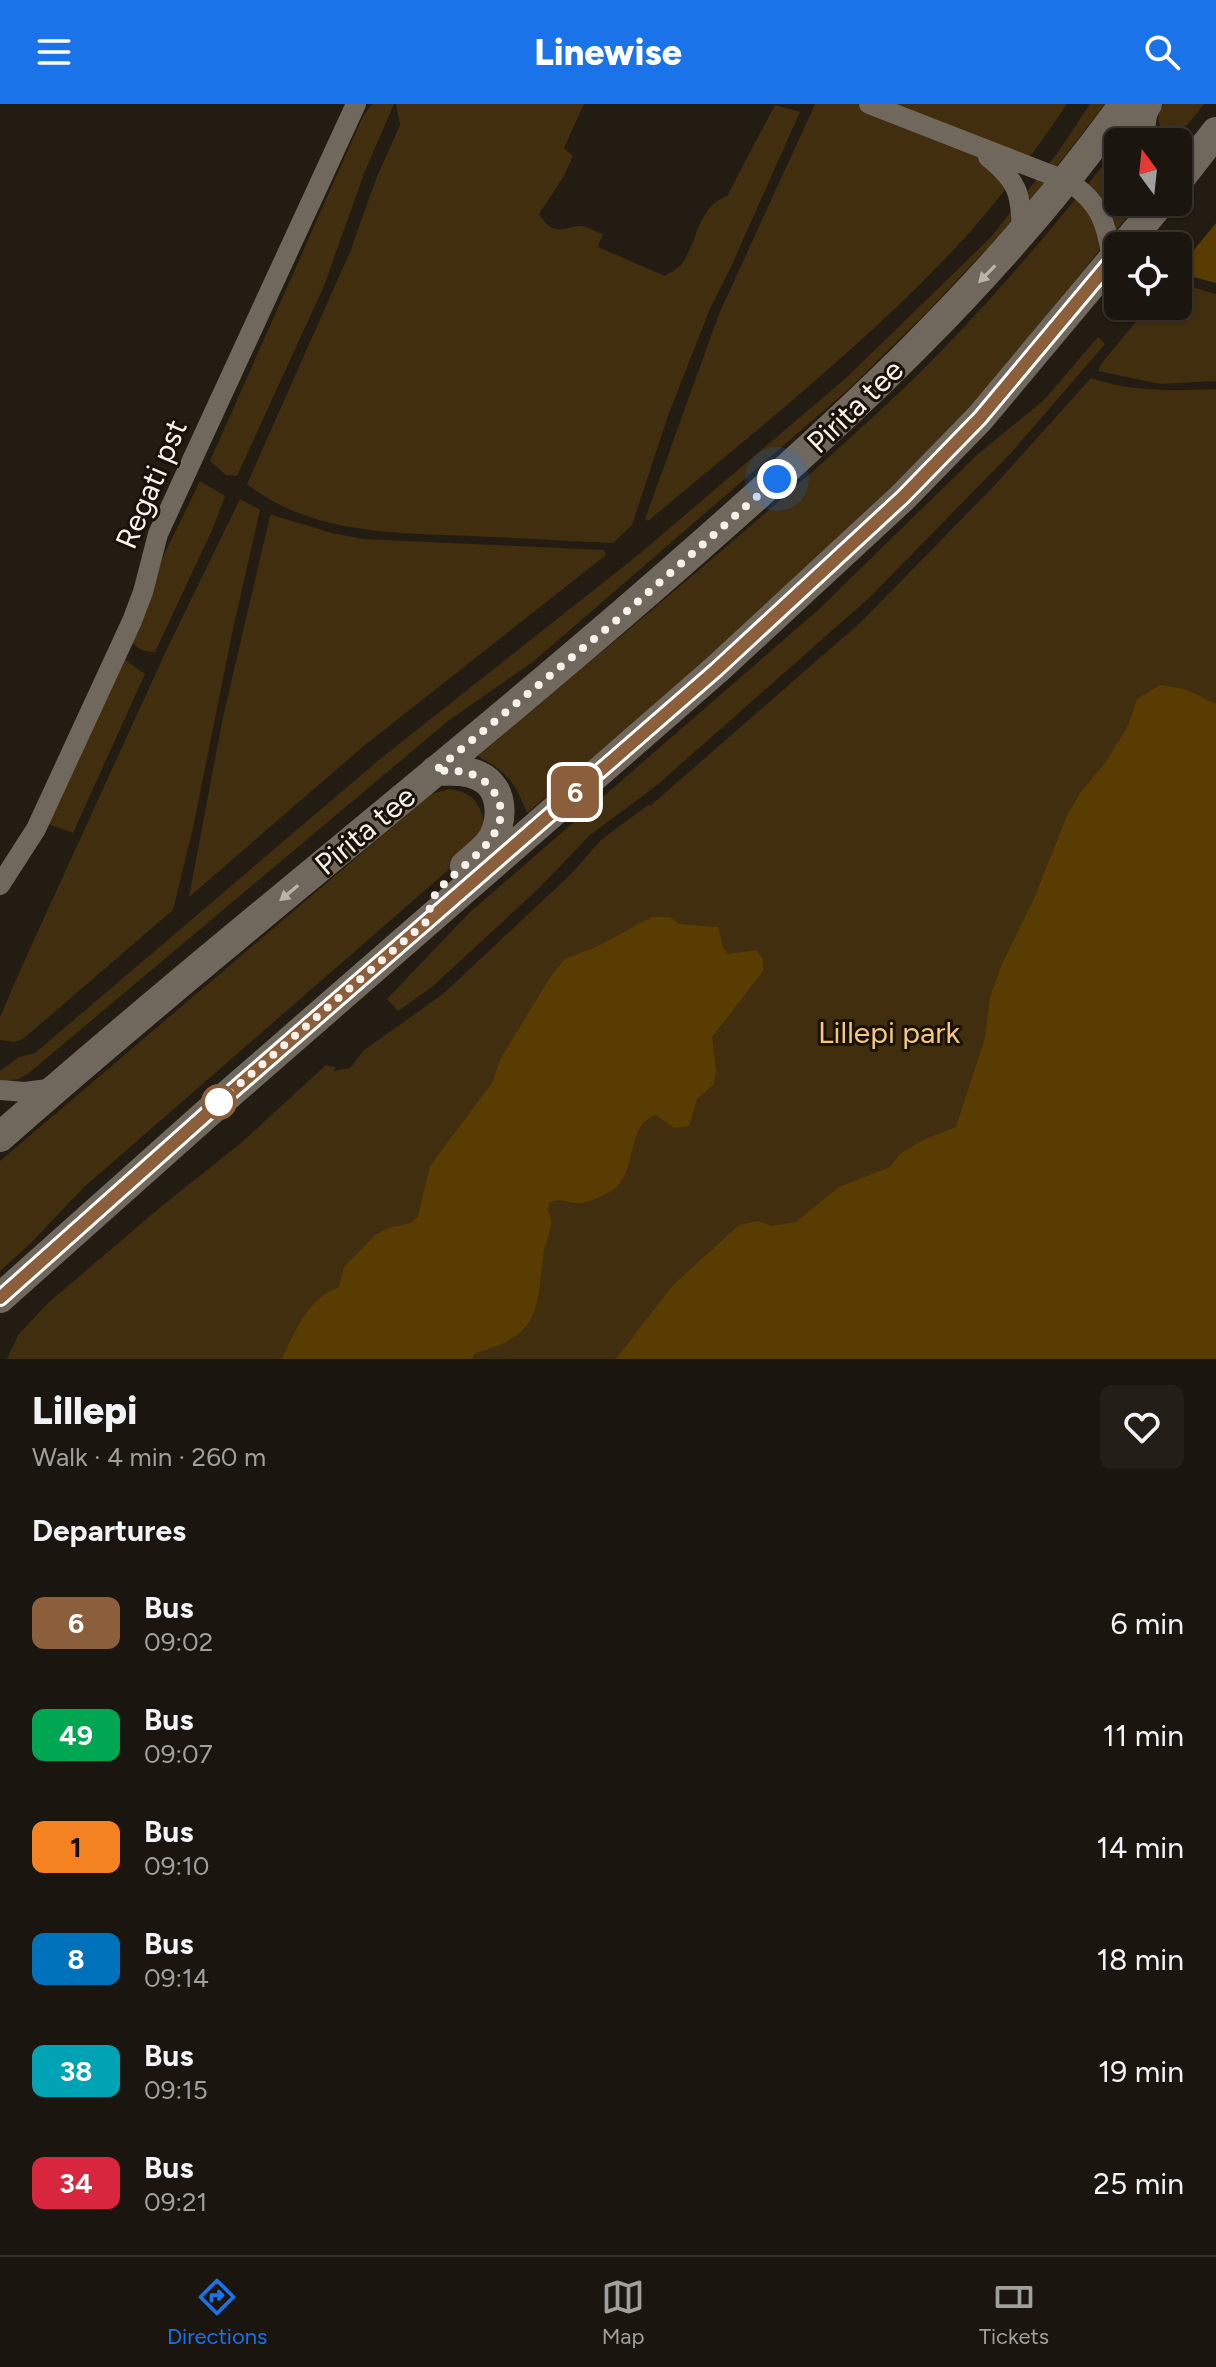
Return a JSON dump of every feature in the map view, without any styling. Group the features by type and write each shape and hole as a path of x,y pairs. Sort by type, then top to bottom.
{"main road":[{"name":"Pirita tee","path":"0,1137 618,619 800,459 906,358 1022,234 1067,181 1124,104"},
{"path":"1141,128 1147,104"},
{"path":"1136,232 1149,216"},
{"path":"0,1298 209,1111 716,670 903,497 980,418 1104,270"},
{"path":"426,922 435,894 490,842 501,817 494,791 482,777 459,770 435,771"}],"street":[{"name":"Regati pst","path":"0,885 36,829 132,621 158,534 356,104"},
{"path":"869,104 1067,181 1084,191 1099,212 1107,232"},
{"path":"972,144 1012,180 1021,210 1022,234"},
{"path":"0,1090 25,1092 56,1088"}],"green space":[{"path":"372,104 394,104 365,171 324,286 237,476 226,475 210,461 363,116"},
{"path":"396,104 584,104 564,148 573,156 539,214 552,228 581,226 603,234 598,247 665,276 681,265 687,256 709,208 727,196 775,105 800,112 709,311 668,416 632,525 613,543 412,534 354,528 298,513 247,484 350,252 376,179 400,125"},
{"path":"815,104 1067,104 1024,166 992,205 907,297 798,395 648,521 645,519 719,314"},
{"path":"1090,104 1105,104 1032,198 926,313 851,387 534,661 448,721 29,1073 19,1079 0,1082 0,1071 19,1057 35,1053 380,759 638,555 846,378 991,237 1059,151"},
{"path":"1163,104 1204,104 1183,128 1162,128 1159,113"},
{"path":"1104,164 1104,216 1128,216 1114,232 1104,232 1104,245 965,415 835,551 527,813 509,779 478,756 736,538 887,404 948,345"},
{"path":"1192,287 1216,294 1216,381 1160,384 1098,371 1137,320 1192,320"},
{"path":"1098,337 1105,344 1012,452 869,598 656,786 590,835 538,889 432,987 398,1011 387,999 469,913 818,610 978,454 1044,400"},
{"name":"Lillepi park","path":"1091,378 1137,388 1216,389 1216,1359 7,1359 18,1335 48,1303 241,1143 326,1065 335,1067 334,1071 350,1068 363,1051 443,994 571,874 601,840 650,806 861,622 994,486"},
{"path":"200,481 225,496 155,652 143,650 129,638 159,565"},
{"path":"240,499 260,510 173,910 23,1039 14,1042 0,1040 0,1017 23,964 166,651"},
{"path":"272,515 363,539 604,550 606,555 365,745 189,897 223,717"},
{"path":"121,657 145,674 73,833 46,823"},
{"path":"449,789 469,795 482,816 484,824 469,852 83,1188 0,1271 0,1161 431,794"}],"shaded area":[{"path":"1216,223 1216,283 1192,277 1192,252"},
{"path":"1160,685 1185,689 1216,704 1216,1359 616,1359 673,1285 739,1225 758,1221 771,1226 796,1222 839,1187 890,1167 900,1154 921,1141 956,1127 985,1038 990,997 1067,816 1128,726 1137,699"},
{"path":"652,917 670,917 679,924 718,927 728,954 756,950 763,959 763,971 712,1037 716,1070 714,1084 697,1099 689,1126 674,1128 656,1115 639,1129 626,1173 610,1192 580,1203 550,1202 547,1209 551,1227 544,1250 539,1293 530,1320 523,1330 511,1339 475,1353 471,1359 282,1359 311,1307 339,1287 344,1267 375,1235 411,1223 418,1216 430,1166 492,1083 501,1058 551,976 565,959 598,946"}],"bus line":[{"name":"6","path":"0,1298 716,670 903,497 980,418 1104,270"}],"route":[{"path":"219,1102 426,922 435,894 490,842 501,817 494,791 482,777 459,770 435,771 618,619 777,479"}]}
